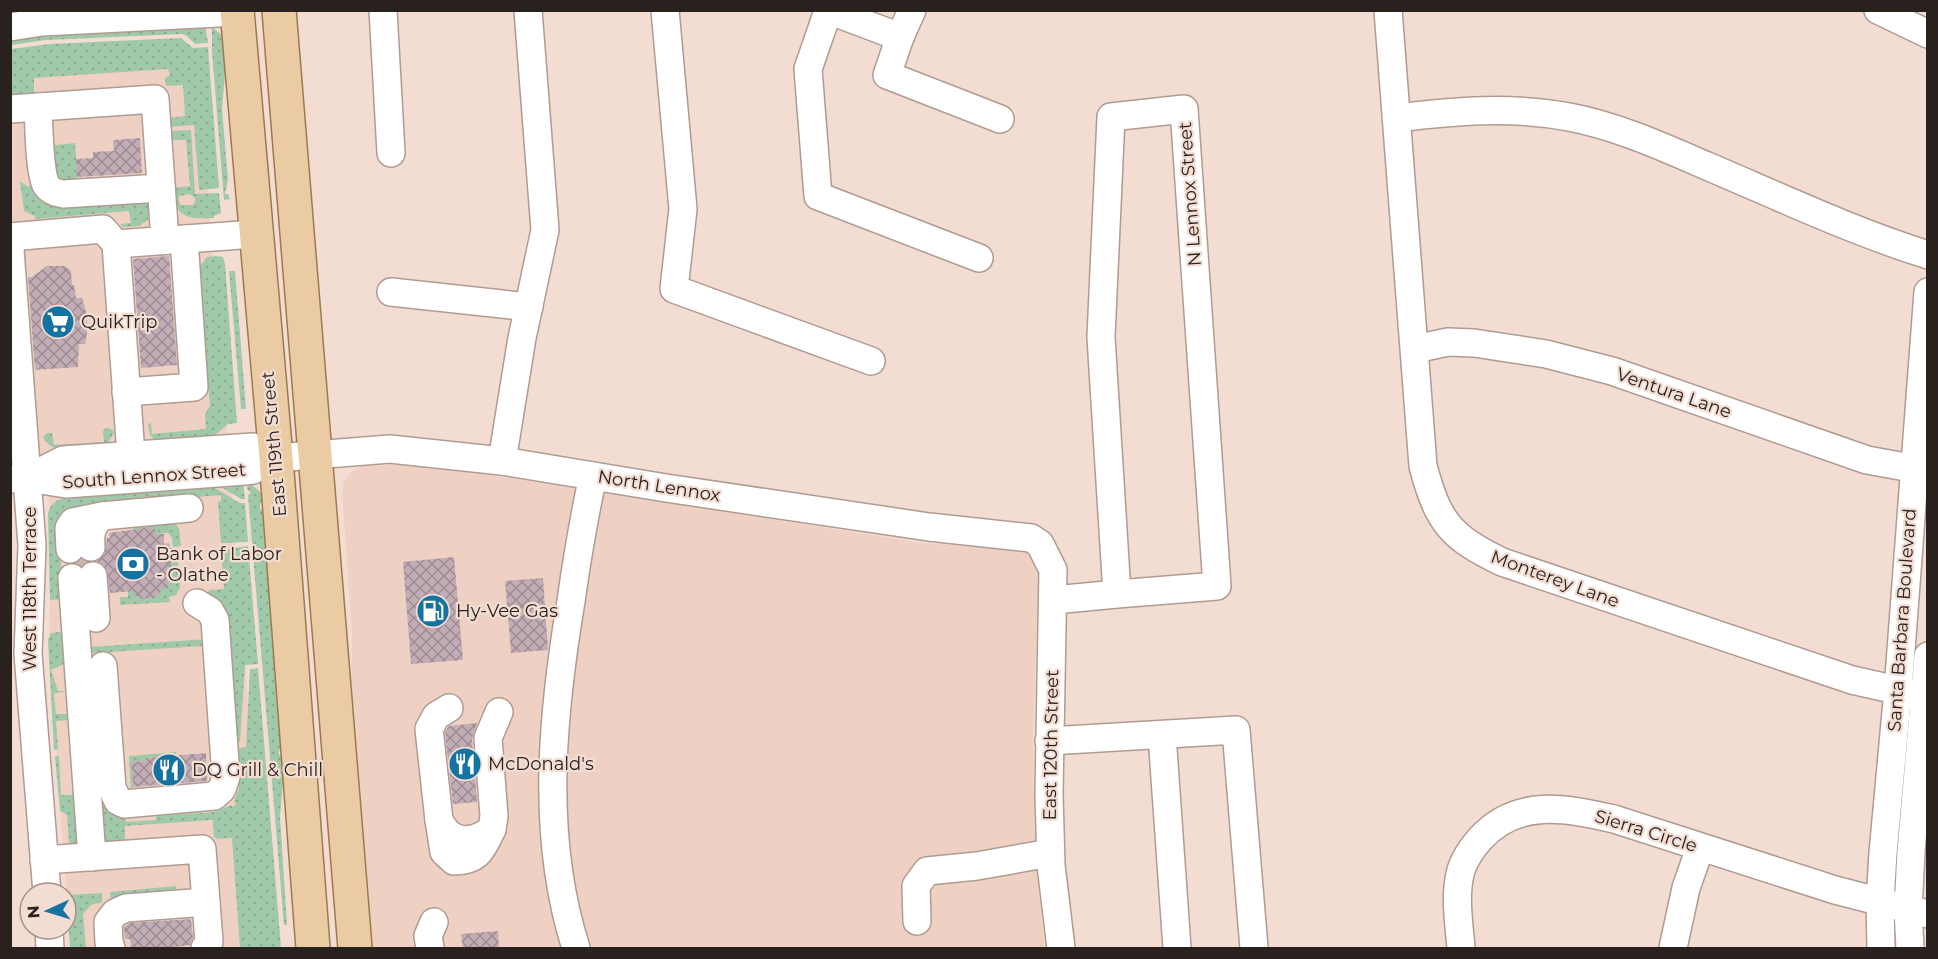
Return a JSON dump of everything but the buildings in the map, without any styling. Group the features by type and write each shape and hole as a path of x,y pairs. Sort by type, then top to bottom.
{"main road":[{"path":"279,10 355,948"},
{"name":"East 119th Street","path":"238,11 314,948"}],"street":[{"path":"383,10 391,153"},
{"path":"502,461 545,230 528,10"},
{"path":"665,10 683,208 674,289 870,361"},
{"path":"912,10 887,75 1000,119"},
{"name":"Monterey Lane","path":"1388,10 1423,466 1432,500 1449,526 1476,549 1502,562 1829,673 1926,697"},
{"path":"1878,10 1928,34"},
{"path":"10,27 42,22 238,11"},
{"path":"900,37 828,11 808,69 818,196 979,258"},
{"path":"10,109 155,99 161,188 174,239 194,387 126,392"},
{"path":"38,106 43,172 46,184 51,190 63,194 161,188"},
{"name":"N Lennox Street","path":"1054,600 1216,586 1184,109 1111,117 1101,338 1117,594"},
{"path":"1396,118 1465,111 1508,110 1570,117 1603,125 1664,148 1879,240 1928,255"},
{"path":"10,237 103,229 116,244 131,455"},
{"path":"116,244 255,234"},
{"name":"West 118th Terrace","path":"10,250 19,479 32,545 28,654 46,881"},
{"path":"391,292 529,307"},
{"name":"Santa Barbara Boulevard","path":"1881,948 1880,902 1898,690 1921,470 1928,292"},
{"name":"Ventura Lane","path":"1415,349 1448,342 1474,343 1546,354 1612,371 1867,460 1921,470"},
{"name":"South Lennox Street","path":"19,479 63,460 253,447 276,458"},
{"name":"North Lennox","path":"276,458 390,449 502,461 929,527 1022,535 1040,544"},
{"name":"South Lennox Street","path":"19,479 66,484 233,472 253,470 276,458"},
{"path":"576,948 559,878 553,762 561,662 593,476"},
{"path":"81,548 97,517 189,508"},
{"name":"East 120th Street","path":"1040,544 1053,570 1049,741 1050,853 1061,948"},
{"path":"83,577 92,857"},
{"path":"104,666 112,788 118,801 124,804 214,796 222,789 226,777 214,620 210,611 197,603"},
{"name":"Santa Barbara Boulevard","path":"1910,948 1918,912 1928,656"},
{"path":"449,708 436,716 429,729 439,820 444,831 454,838 468,840 481,837 492,829 494,816 488,738 499,712"},
{"path":"1049,741 1236,730 1254,948"},
{"path":"1162,735 1177,948"},
{"name":"Sierra Circle","path":"1461,948 1457,906 1461,871 1470,850 1490,827 1516,813 1545,808 1614,819 1700,848 1918,912"},
{"path":"1673,948 1686,888 1700,848"},
{"path":"44,860 202,849 207,945"},
{"path":"917,921 916,886 927,871 977,866 1050,853"},
{"path":"93,948 89,924 92,915 99,910 206,902"},
{"path":"111,948 108,922 115,914 126,908"},
{"path":"430,948 428,936 434,922"}],"shaded area":[{"path":"198,64 267,948 71,948 70,941 78,941 78,881 66,881 51,693 50,513 44,458 11,461 11,76"},
{"path":"392,465 453,469 922,543 1015,550 1026,553 1035,562 1039,573 1033,736 1035,852 1045,948 367,948 350,741 352,632 342,493 344,481 352,471 364,466"}],"green space":[{"path":"205,24 208,43 195,44 182,34 46,40 11,45 10,35"},
{"path":"212,27 224,37 227,50 222,109 228,180 225,194 228,194 230,199 224,200 212,52"},
{"path":"181,38 193,48 208,47 219,188 199,190 194,125 169,127 168,118 185,116 183,85 166,86 165,78 170,75 168,69 34,78 34,94 11,97 11,49 50,44"},
{"path":"191,130 195,194 219,193 221,213 214,218 189,217 179,211 173,188 190,186 186,140 170,140 170,131","holes":["190,194 195,198 193,205 181,205 178,200 180,196"]},
{"path":"75,143 78,184 56,183 47,146"},
{"path":"35,146 38,180 150,197 150,213 147,220 140,226 123,227 120,224 131,223 129,211 35,219 35,216 24,211 20,181 28,187 37,177 27,169 36,158 26,150 26,147"},
{"path":"207,257 223,257 225,264 237,423 228,424 214,436 156,441 150,435 148,424 151,423 152,434 206,429 205,414 210,406 198,266"},
{"path":"229,271 235,271 246,409 241,409"},
{"path":"106,428 112,429 114,433 107,444 72,450 55,448 43,437 47,433 52,433 54,445 104,442 103,431"},
{"path":"243,482 245,499 241,499 215,483 224,484 225,488 230,487 230,483"},
{"path":"248,483 259,491 263,499 260,509 263,509 283,749 279,750 279,755 283,755 285,759 280,817 287,925 284,925 248,495 251,493 247,489"},
{"path":"215,488 240,503 245,503 248,542 221,543 218,502 221,501 221,495 73,508 62,515 58,525 64,599 50,600 48,513 56,502 64,498"},
{"path":"173,522 179,528 181,546 173,547 172,538 168,533 151,534 155,529 134,531 133,527"},
{"path":"248,546 258,664 245,665 240,742 236,742 207,593 210,590 224,589 221,550"},
{"path":"171,562 178,562 180,588 176,595 169,597 170,602 120,605 120,597 128,597 128,591 139,590 135,596 140,596 140,599 156,598 156,594 160,594 156,592 165,563 170,566"},
{"path":"51,633 65,634 68,662 51,670 58,691 70,691 54,693 56,714 69,714 70,720 56,721 58,749 54,750 48,640"},
{"path":"207,639 203,646 94,653 91,652 90,647"},
{"path":"258,668 281,948 240,948 232,838 214,837 213,820 125,826 125,843 105,842 99,758 111,810 109,812 125,817 126,822 156,820 156,816 214,812 231,805 233,807 239,789 237,749 246,747 250,669"},
{"path":"176,752 176,755 131,762 133,789 131,789 129,756"},
{"path":"55,756 59,756 61,795 76,795 79,843 71,847 67,815 60,811"},
{"path":"176,886 177,897 111,902 110,892"},
{"path":"102,893 102,902 91,905 83,914 86,948 70,947 70,941 78,941 78,894"}],"tunnel":[{"path":"81,548 83,577"}],"place":[{"name":"QuikTrip","path":"58,322"},
{"name":"Bank of Labor - Olathe","path":"133,564"},
{"name":"Hy-Vee Gas","path":"433,611"},
{"name":"McDonald's","path":"465,764"},
{"name":"DQ Grill & Chill","path":"169,770"}]}
